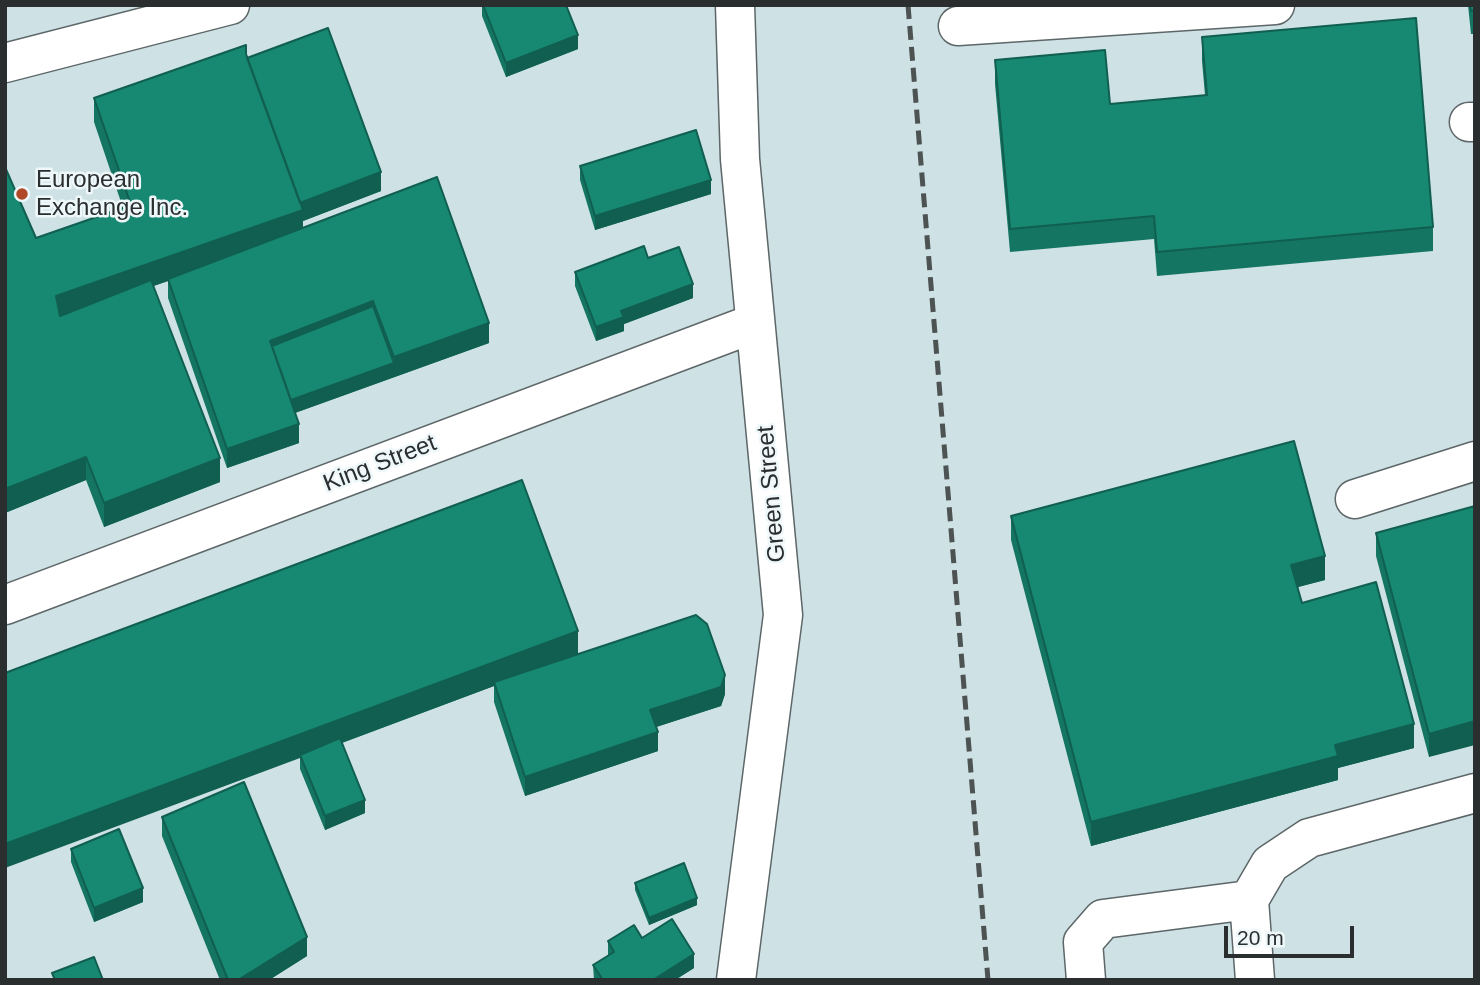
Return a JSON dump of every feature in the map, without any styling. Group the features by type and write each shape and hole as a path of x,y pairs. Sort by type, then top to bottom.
{"street":[{"path":"5,63 230,5"},
{"name":"Green Street","path":"735,5 740,159 783,615 736,980"},
{"path":"958,26 1275,5"},
{"name":"King Street","path":"5,605 755,323"},
{"path":"1355,499 1475,461"},
{"path":"1255,980 1249,900 1270,864 1309,838 1475,793"},
{"path":"1086,980 1083,942 1103,919 1249,900"}],"shaded area":[{"path":"5,5 1475,5 1475,980 5,980"}],"building":[{"path":"483,5 566,5 578,35 506,63"},
{"path":"1416,18 1433,227 1157,252 1154,216 1010,229 995,60 1105,50 1110,104 1207,95 1202,37"},
{"path":"328,28 381,172 300,203 247,58"},
{"path":"246,45 246,54 303,210 56,296 60,316 151,280 220,458 104,503 86,457 5,489 5,167 36,238 131,205 94,98"},
{"path":"696,130 711,180 595,216 580,166"},
{"path":"437,177 489,323 394,357 373,301 270,341 299,424 227,449 168,279"},
{"path":"644,246 648,258 679,247 693,284 621,311 624,317 596,327 575,272"},
{"path":"373,306 394,363 291,400 272,346"},
{"path":"1294,441 1325,556 1291,565 1302,603 1376,582 1414,724 1335,745 1338,756 1091,822 1011,516"},
{"path":"522,480 578,631 5,844 5,673"},
{"path":"1475,506 1475,721 1429,734 1376,533"},
{"path":"696,615 707,624 725,675 721,687 650,710 658,732 525,777 494,682"},
{"path":"340,738 365,800 325,816 300,755"},
{"path":"244,782 307,937 238,980 228,980 162,817"},
{"path":"119,829 143,888 94,908 71,849"},
{"path":"684,863 697,898 649,918 635,883"},
{"path":"672,919 694,954 653,980 603,980 593,965 614,952 608,941 634,925 642,938"},
{"path":"94,957 103,980 55,980 52,973"}],"railway":[{"path":"908,5 988,980"}],"place":[{"name":"European Exchange Inc.","path":"22,194"}]}
